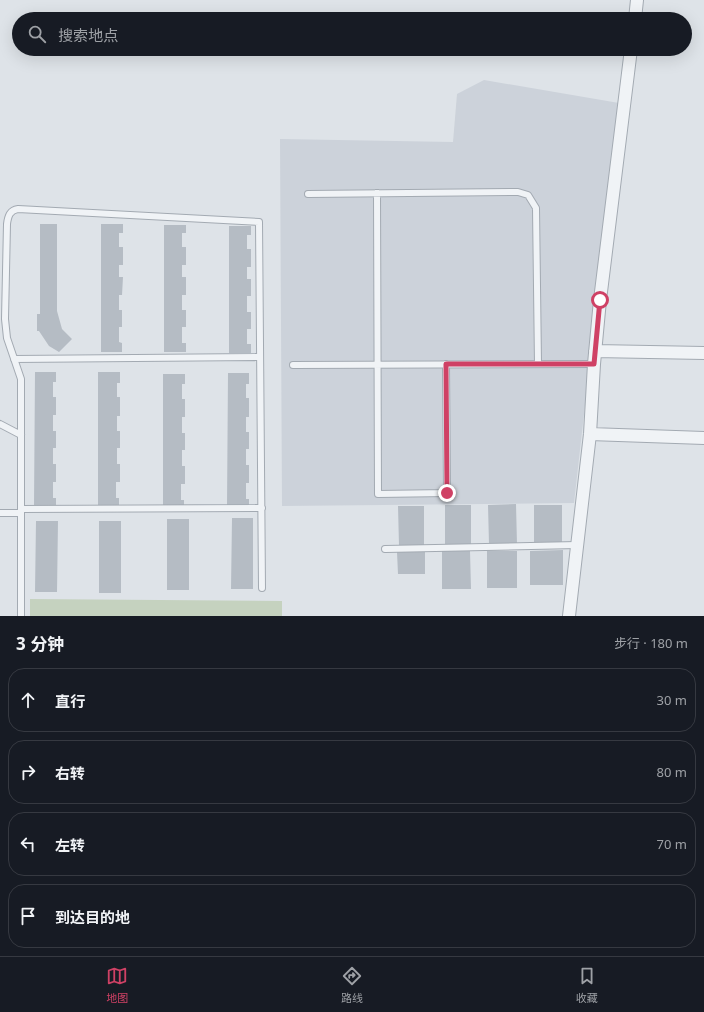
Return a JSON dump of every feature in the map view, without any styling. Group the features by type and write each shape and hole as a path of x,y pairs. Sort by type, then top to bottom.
{"street":[{"path":"635,12 637,0"},
{"path":"569,616 590,434 595,350 630,56"},
{"path":"595,350 704,353"},
{"path":"590,434 704,438"}],"lane":[{"path":"308,194 518,192 528,195 536,208 538,364"},
{"path":"377,193 378,494 447,493 446,364"},
{"path":"21,616 22,379 7,338 5,319 7,224 9,216 13,210 18,209 260,222 262,588"},
{"path":"14,359 260,358"},
{"path":"293,365 594,364"},
{"path":"0,424 21,435"},
{"path":"0,513 21,511 262,508"},
{"path":"385,549 577,545"}],"shaded area":[{"path":"484,80 619,103 574,503 282,506 280,139 453,142 457,94"}],"green space":[{"path":"30,599 282,601 282,616 30,616"}],"building":[{"path":"40,224 57,224 57,311 62,329 72,339 59,352 49,346 39,331 37,331 37,314 40,314"},
{"path":"101,224 123,224 123,233 119,233 119,247 123,247 123,265 119,265 119,277 123,277 122,295 119,295 119,310 122,310 122,327 119,327 119,342 122,343 122,352 101,352"},
{"path":"164,225 186,225 186,233 182,233 182,247 186,247 186,265 182,265 182,277 186,277 186,295 182,295 182,310 186,310 186,327 182,327 182,343 186,343 186,352 164,352"},
{"path":"229,226 251,226 251,235 247,235 247,249 251,249 251,267 247,267 247,279 251,279 251,296 247,296 247,312 251,312 251,329 247,329 247,344 251,344 251,353 229,353"},
{"path":"35,372 56,372 56,382 53,382 53,397 56,397 56,415 53,415 53,431 56,431 56,448 53,448 53,464 56,464 56,482 53,482 53,498 56,498 56,505 34,505"},
{"path":"98,372 120,372 120,383 117,383 117,397 120,397 120,416 117,416 117,431 120,431 120,448 117,448 117,464 120,464 120,482 116,482 116,498 119,498 119,505 98,505"},
{"path":"228,373 249,373 249,384 246,384 246,398 249,398 249,417 246,417 246,432 249,432 249,449 246,449 246,465 249,465 249,483 246,483 246,499 249,499 249,506 227,506"},
{"path":"163,374 185,374 185,384 182,384 182,399 185,399 185,417 182,417 182,433 185,433 185,450 182,450 182,466 185,466 185,484 181,484 181,500 184,500 184,507 163,507"},
{"path":"516,504 517,544 489,544 488,505"},
{"path":"445,505 471,505 471,544 445,544"},
{"path":"534,505 562,505 562,543 534,544"},
{"path":"398,506 424,506 424,545 399,545"},
{"path":"232,518 253,518 253,589 231,589"},
{"path":"167,519 189,519 189,590 167,590"},
{"path":"36,521 58,521 57,592 35,592"},
{"path":"99,521 121,521 121,593 99,593"},
{"path":"563,550 563,585 530,585 530,551"},
{"path":"425,551 425,574 398,574 397,552"},
{"path":"442,551 470,551 471,589 442,589"},
{"path":"487,551 517,551 517,588 487,588"}],"route":[{"path":"447,493 446,364 594,364 600,300"}]}
